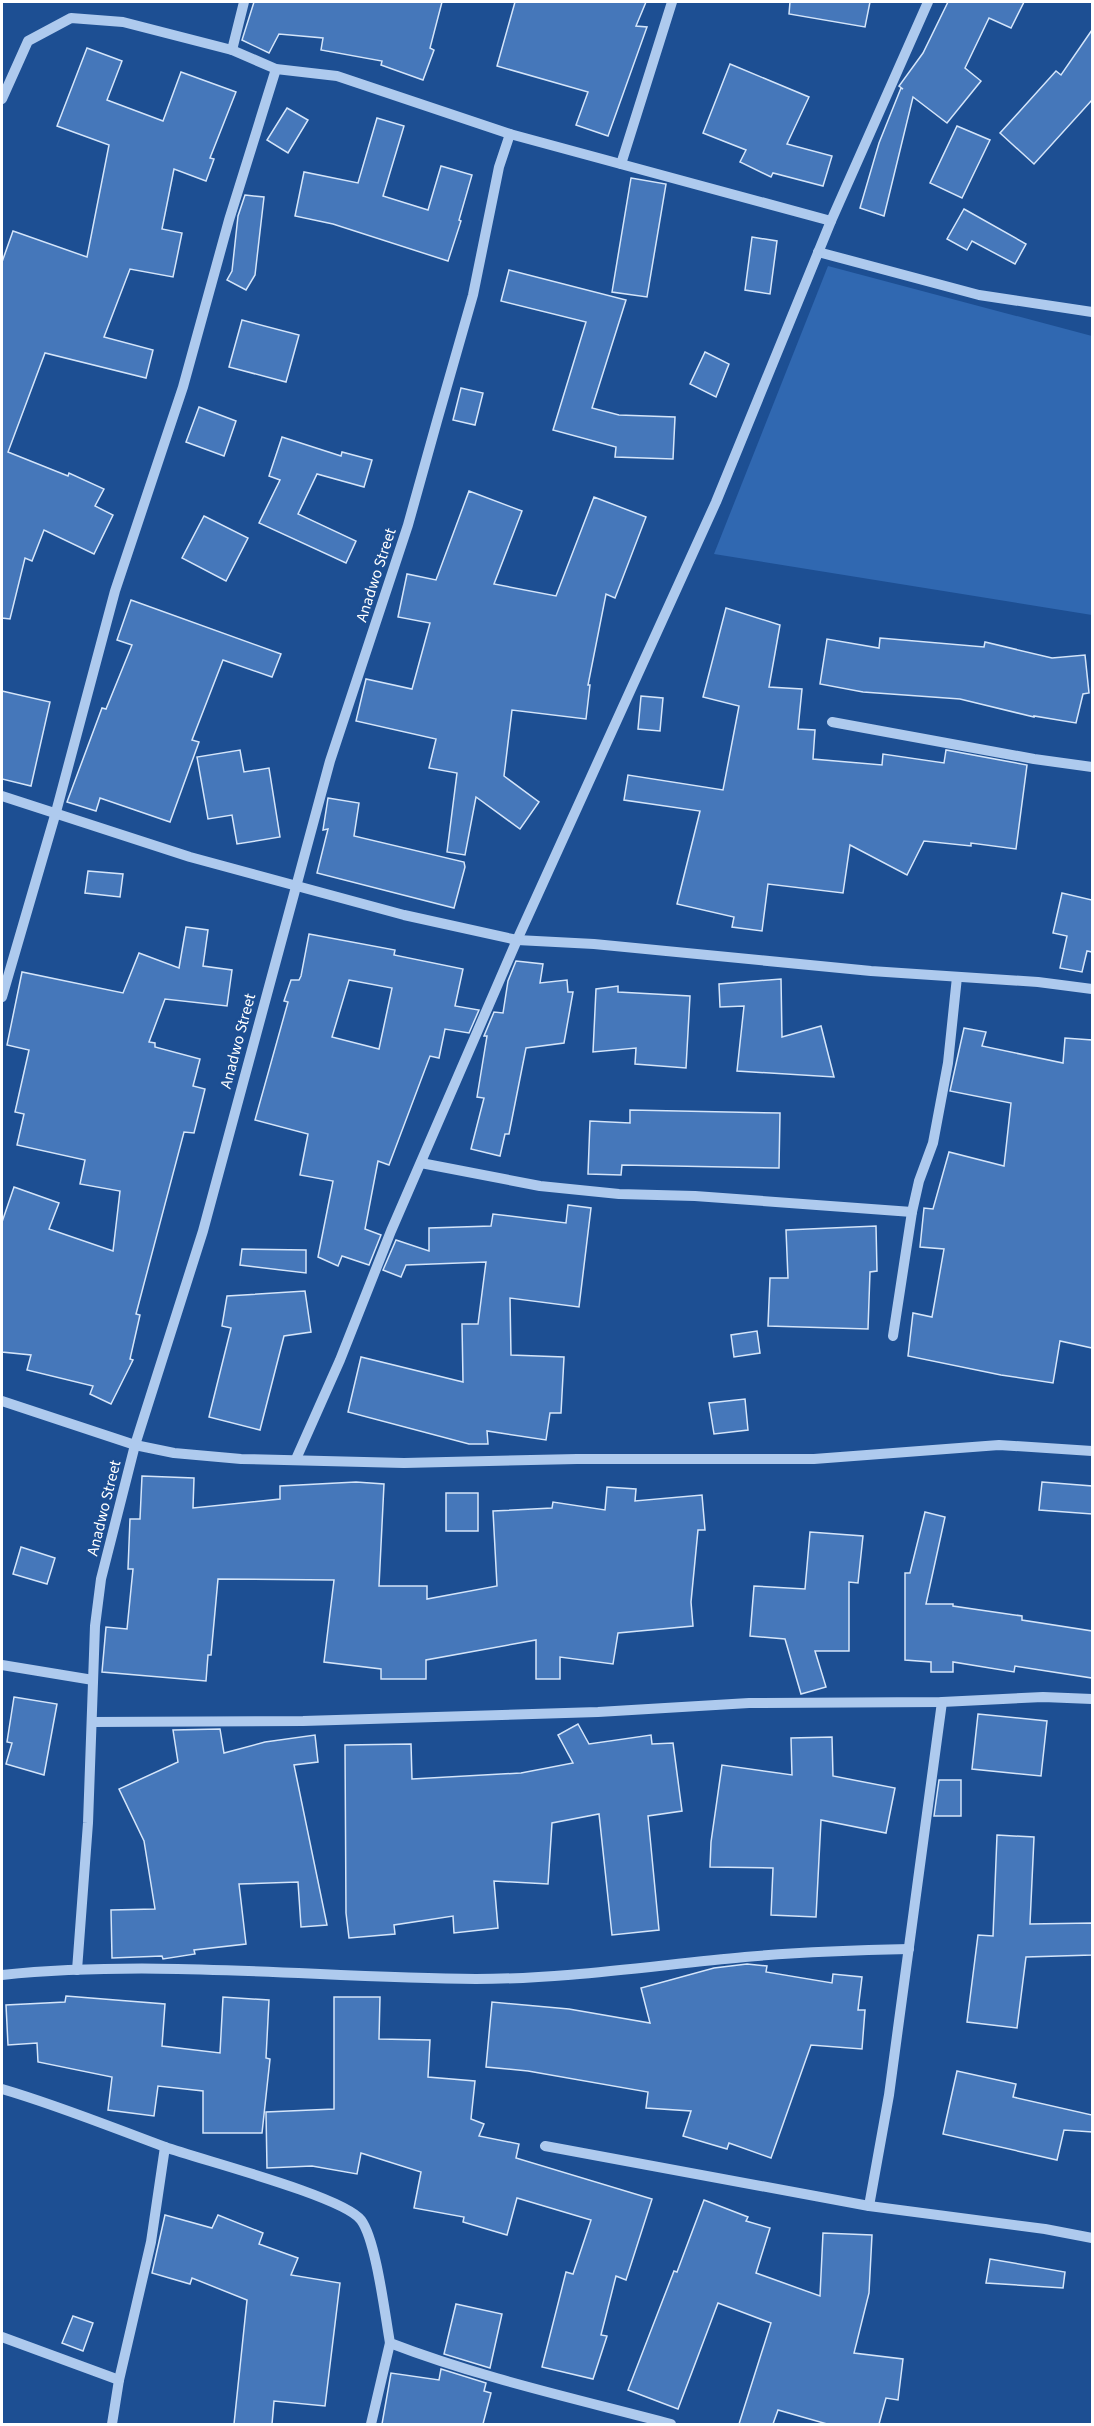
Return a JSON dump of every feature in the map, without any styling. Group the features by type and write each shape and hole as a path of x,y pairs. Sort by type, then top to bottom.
{"street":[{"path":"232,50 244,2"},
{"path":"621,164 672,2"},
{"path":"296,1459 517,940 716,502 831,221 928,2"},
{"path":"2,99 28,41 71,18 123,22 232,50 276,69 337,76 510,134 831,221"},
{"path":"2,997 56,812 115,591 183,387 229,220 276,69"},
{"name":"Anadwo Street","path":"77,1970 93,1722 95,1626 101,1579 135,1445 203,1231 330,761 408,525 441,410 473,295 499,167 510,134"},
{"path":"818,252 979,295 1092,312"},
{"path":"832,722 1034,759 1092,767"},
{"path":"2,796 190,857 404,915 517,940 594,944 871,971 1038,982 1092,990"},
{"path":"893,1336 912,1212 935,1132 948,1063 957,977"},
{"path":"421,1163 540,1186 608,1193 695,1196 912,1212"},
{"path":"2,1401 135,1445 174,1453 241,1459 404,1463 577,1459 814,1459 999,1445 1092,1451"},
{"path":"2,1665 93,1680"},
{"path":"93,1722 303,1721 598,1712 749,1703 942,1702 1043,1697 1092,1699"},
{"path":"869,2206 889,2095 942,1702"},
{"path":"2,1976 77,1970 168,1968 478,1979 574,1975 830,1950 909,1949"},
{"path":"2,2089 90,2118 165,2147 322,2198 360,2218 370,2235 390,2343 371,2424"},
{"path":"545,2146 869,2206 1045,2229 1092,2238"},
{"path":"112,2424 119,2380 151,2242 165,2147"},
{"path":"2,2337 119,2380"},
{"path":"390,2343 446,2363 671,2424"}],"shaded area":[{"path":"828,266 1092,336 1092,615 714,554"}],"building":[{"path":"254,2 442,2 430,48 434,50 423,80 381,65 382,61 321,50 323,38 279,34 269,53 242,40"},
{"path":"515,2 646,2 636,26 647,27 608,136 576,125 588,92 497,66"},
{"path":"790,2 870,2 865,27 789,14"},
{"path":"948,2 1024,2 1011,28 989,18 965,68 981,81 947,123 913,97 884,216 860,208 879,143 901,88 903,89 899,86 923,53"},
{"path":"1092,30 1092,100 1034,164 1000,133 1056,71 1061,75"},
{"path":"87,48 122,61 107,100 163,121 181,72 236,92 210,158 214,159 206,181 174,169 162,229 182,233 173,277 130,269 104,337 153,350 146,378 45,353 8,452 68,476 69,473 104,489 95,506 113,515 94,554 44,530 32,561 25,558 10,619 2,618 2,262 13,231 87,257 109,145 57,126"},
{"path":"730,64 809,97 787,144 832,156 823,186 773,173 771,177 740,162 746,150 703,133"},
{"path":"287,108 308,120 288,153 267,140"},
{"path":"377,118 404,126 383,196 428,210 441,166 472,175 448,261 333,224 295,216 304,172 358,183"},
{"path":"957,126 990,140 962,198 930,183"},
{"path":"631,178 666,184 647,297 612,292"},
{"path":"245,195 264,197 255,275 246,290 227,280 232,271 238,216"},
{"path":"964,209 1026,244 1015,264 972,241 967,250 947,239"},
{"path":"752,237 777,241 770,294 745,290"},
{"path":"509,270 626,300 592,408 619,415 675,417 673,459 615,457 616,447 553,430 586,322 501,301"},
{"path":"242,320 299,335 286,382 229,367"},
{"path":"705,352 729,364 716,397 690,384"},
{"path":"461,388 483,393 475,425 453,420"},
{"path":"199,407 236,421 224,456 186,442"},
{"path":"282,437 341,456 342,452 372,460 364,487 317,474 298,514 356,541 346,563 259,523 280,480 269,476"},
{"path":"469,491 522,511 494,584 556,596 594,497 646,517 615,598 606,594 588,685 590,685 586,719 512,710 504,776 539,802 520,829 476,797 465,855 447,852 457,773 429,768 436,739 356,721 366,679 412,689 430,623 398,617 407,574 436,580"},
{"path":"204,516 248,538 226,581 182,558"},
{"path":"131,600 281,654 272,677 223,660 192,740 199,742 170,822 100,798 96,811 67,802 102,708 106,709 132,645 117,640"},
{"path":"726,608 780,625 769,687 802,689 798,729 815,730 813,759 882,765 883,754 944,763 946,750 1027,765 1016,849 971,843 971,846 924,841 907,875 850,845 843,893 768,884 762,931 732,927 734,917 677,904 700,811 624,800 628,775 723,790 739,706 703,697"},
{"path":"880,638 984,647 985,642 1052,658 1085,655 1089,693 1083,694 1076,723 1034,717 960,699 863,692 820,684 827,639 879,648"},
{"path":"2,691 50,702 31,786 2,779"},
{"path":"641,696 663,698 660,731 638,729"},
{"path":"240,750 244,772 269,768 280,837 237,844 232,815 208,819 197,757"},
{"path":"328,798 359,803 354,836 464,862 465,867 454,908 317,873 328,829 323,830"},
{"path":"88,871 123,874 120,897 85,893"},
{"path":"1062,893 1092,900 1092,952 1087,951 1082,972 1060,968 1067,936 1053,933"},
{"path":"186,927 208,930 203,966 232,970 227,1006 165,999 149,1042 155,1043 155,1047 200,1059 193,1086 205,1089 194,1133 184,1132 136,1314 140,1315 130,1359 133,1360 111,1404 90,1394 93,1386 27,1370 31,1355 2,1352 2,1222 14,1187 59,1203 49,1229 113,1251 120,1191 80,1184 85,1160 17,1145 24,1114 15,1112 29,1050 7,1045 22,972 123,993 139,953 179,968"},
{"path":"309,934 395,950 394,955 463,969 455,1006 479,1010 469,1033 445,1029 439,1058 430,1056 389,1165 378,1161 365,1229 381,1235 369,1265 342,1256 338,1266 318,1257 333,1181 300,1175 308,1134 255,1120 288,1002 284,1001 291,980 299,980","holes":["349,980 392,988 379,1049 332,1037"]},
{"path":"516,961 543,964 540,983 567,980 568,992 573,992 564,1043 526,1048 509,1134 505,1134 500,1156 471,1149 484,1098 477,1097 487,1036 484,1036 494,1012 503,1013 508,981"},
{"path":"781,979 782,1037 821,1026 834,1077 737,1071 744,1006 720,1007 719,984"},
{"path":"618,986 618,992 690,996 686,1068 635,1064 636,1048 593,1052 596,989"},
{"path":"964,1028 986,1032 982,1046 1063,1063 1065,1038 1092,1040 1092,1348 1060,1341 1053,1383 908,1356 913,1313 932,1317 944,1249 920,1247 924,1208 933,1209 949,1152 1004,1166 1011,1103 950,1091"},
{"path":"630,1110 780,1113 779,1168 622,1165 621,1175 588,1174 590,1121 630,1123"},
{"path":"568,1205 591,1208 579,1307 510,1298 511,1355 564,1357 561,1413 550,1413 546,1440 487,1431 488,1444 469,1444 348,1412 361,1357 463,1382 462,1324 478,1324 486,1262 406,1265 401,1277 383,1270 396,1240 429,1251 429,1228 491,1226 493,1214 566,1223"},
{"path":"876,1226 877,1271 870,1272 868,1329 768,1326 770,1278 788,1278 786,1230"},
{"path":"242,1249 306,1250 306,1273 240,1265"},
{"path":"305,1291 311,1332 284,1336 260,1430 209,1417 231,1328 222,1326 227,1296"},
{"path":"757,1331 760,1353 734,1357 731,1335"},
{"path":"745,1399 748,1430 714,1434 709,1403"},
{"path":"142,1476 194,1478 193,1508 280,1499 280,1486 356,1482 384,1484 379,1586 427,1586 427,1599 497,1586 493,1511 552,1508 553,1502 605,1510 607,1487 636,1489 635,1501 702,1495 705,1530 698,1530 691,1602 693,1626 618,1633 613,1664 560,1657 560,1679 536,1679 536,1640 426,1660 426,1679 381,1679 381,1669 324,1662 334,1580 218,1579 211,1655 208,1655 206,1681 102,1672 106,1627 127,1629 133,1569 128,1569 130,1519 140,1519"},
{"path":"1042,1482 1092,1486 1092,1514 1039,1510"},
{"path":"446,1493 478,1493 478,1531 446,1531"},
{"path":"925,1512 945,1517 926,1604 953,1604 953,1606 1022,1616 1022,1620 1092,1631 1092,1678 1015,1666 1014,1672 953,1662 953,1672 931,1672 931,1662 905,1660 905,1573 910,1573"},
{"path":"810,1532 863,1536 858,1583 849,1582 849,1651 815,1651 826,1687 801,1694 785,1639 750,1636 754,1586 805,1589"},
{"path":"21,1547 55,1558 47,1584 13,1574"},
{"path":"14,1697 57,1704 44,1775 6,1764 12,1743 7,1742"},
{"path":"978,1714 1047,1721 1041,1776 972,1769"},
{"path":"578,1724 589,1744 651,1735 652,1744 673,1743 682,1811 648,1816 659,1930 612,1935 599,1814 552,1823 548,1884 494,1881 498,1928 454,1933 453,1916 394,1925 395,1934 349,1938 346,1913 345,1745 411,1744 412,1779 521,1773 573,1763 558,1735"},
{"path":"220,1729 224,1753 265,1742 315,1735 318,1762 294,1765 327,1925 301,1927 298,1882 239,1884 246,1944 194,1950 195,1954 163,1959 162,1956 112,1958 111,1910 155,1909 144,1841 119,1789 178,1762 173,1730"},
{"path":"832,1737 833,1776 895,1788 886,1833 821,1820 816,1917 771,1915 773,1868 710,1867 711,1842 722,1765 792,1775 791,1738"},
{"path":"939,1780 961,1780 961,1816 934,1816"},
{"path":"997,1835 1034,1837 1030,1924 1092,1923 1092,1955 1026,1957 1017,2028 967,2022 978,1935 993,1936"},
{"path":"747,1964 767,1966 766,1972 832,1983 833,1974 862,1977 858,2010 865,2010 862,2049 811,2045 771,2158 729,2143 727,2149 683,2136 691,2111 646,2108 648,2092 528,2071 486,2067 492,2002 569,2009 650,2023 641,1988 714,1968"},
{"path":"66,1996 165,2004 162,2046 220,2053 223,1997 269,2000 266,2058 270,2059 262,2133 203,2133 203,2091 158,2086 154,2116 108,2110 112,2077 38,2062 37,2043 8,2045 6,2005 65,2002"},
{"path":"334,1997 380,1997 379,2039 430,2040 428,2077 475,2081 471,2119 484,2124 479,2136 519,2144 516,2158 652,2199 626,2280 616,2276 601,2335 607,2336 593,2379 542,2367 566,2272 573,2274 591,2220 517,2198 507,2235 463,2222 464,2217 414,2208 421,2172 361,2153 357,2174 312,2166 267,2168 266,2112 334,2109"},
{"path":"957,2071 1016,2084 1013,2097 1092,2115 1092,2132 1064,2130 1057,2160 943,2134"},
{"path":"704,2200 748,2217 746,2221 770,2228 756,2273 820,2296 823,2233 872,2235 869,2293 854,2353 903,2359 898,2400 886,2398 879,2424 827,2424 778,2410 773,2424 739,2424 771,2323 718,2303 678,2409 628,2390"},
{"path":"165,2215 212,2228 218,2215 263,2233 259,2244 298,2258 291,2275 340,2283 325,2406 274,2401 272,2424 234,2424 247,2300 192,2278 190,2284 152,2273"},
{"path":"990,2259 1065,2272 1063,2288 986,2283"},
{"path":"456,2304 502,2314 490,2368 444,2354"},
{"path":"73,2316 93,2323 83,2351 62,2343"},
{"path":"441,2369 486,2383 484,2391 491,2393 483,2424 382,2424 391,2373 439,2380"}]}
